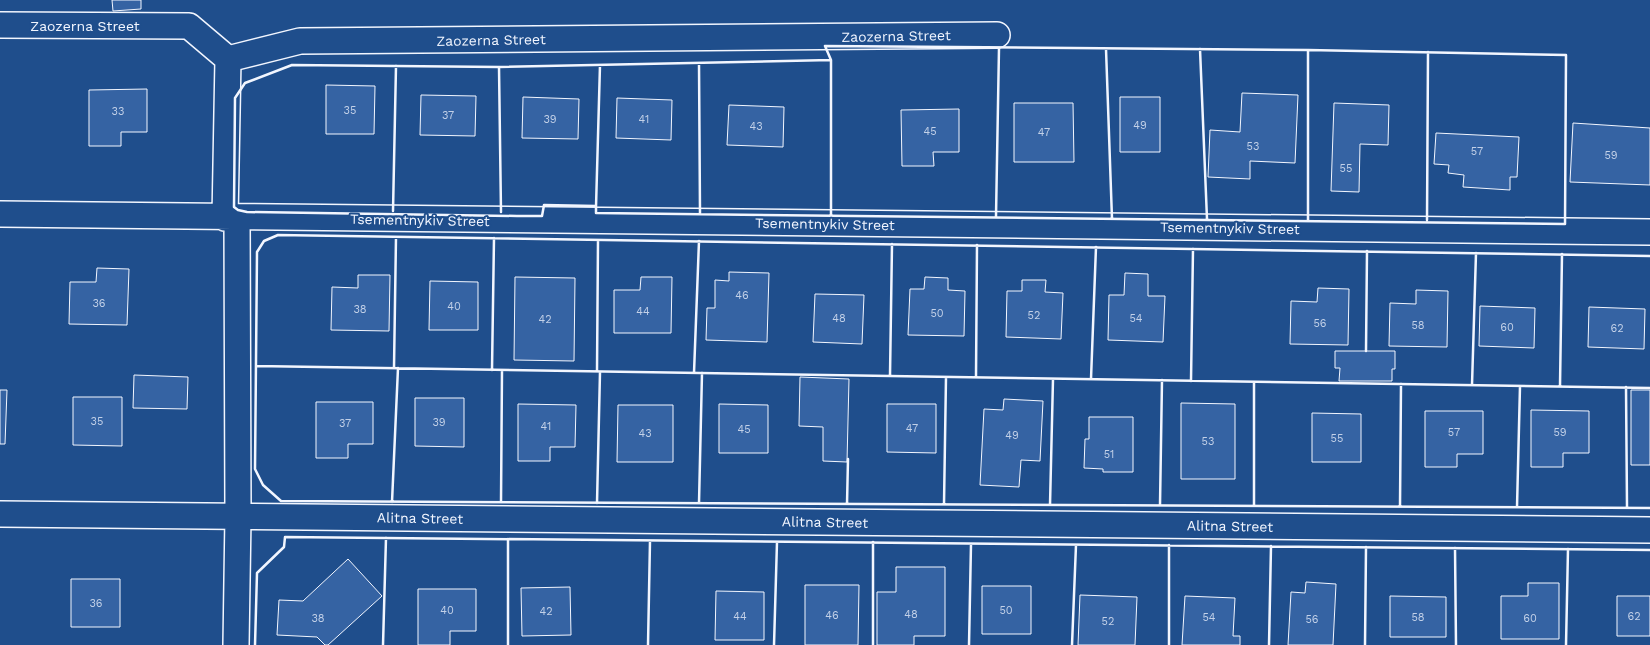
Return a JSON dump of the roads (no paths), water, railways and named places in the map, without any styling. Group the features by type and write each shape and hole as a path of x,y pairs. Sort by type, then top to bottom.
{"street":[{"name":"Zaozerna Street","path":"0,25 188,26 228,59 300,41 997,35"},
{"path":"228,59 238,516 236,645"},
{"name":"Tsementnykiv Street","path":"0,214 1650,232"},
{"name":"Alitna Street","path":"0,514 1650,530"}]}
